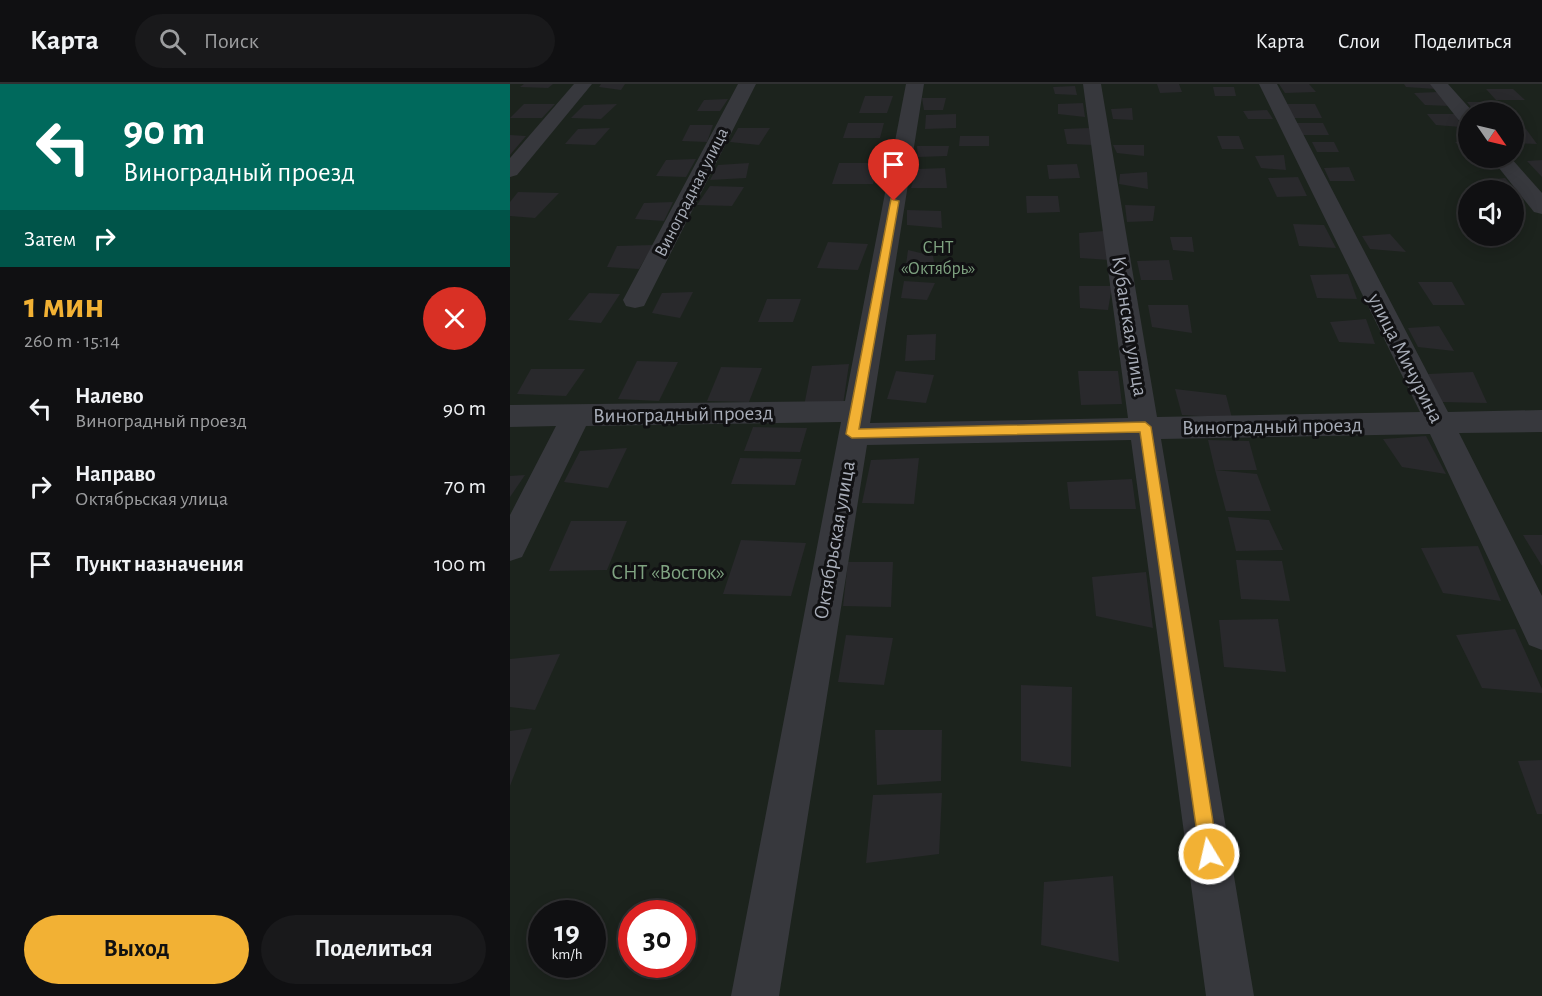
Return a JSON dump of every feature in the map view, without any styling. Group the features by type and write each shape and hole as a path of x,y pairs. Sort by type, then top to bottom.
{"street":[{"path":"510,171 583,84"},
{"name":"Виноградная улица","path":"635,300 747,84"},
{"name":"Октябрьская улица","path":"755,996 915,84"},
{"name":"Кубанская улица","path":"1092,84 1230,996"},
{"name":"улица Мичурина","path":"1268,84 1440,424 1542,633"},
{"path":"1439,84 1458,107"},
{"path":"1509,168 1542,207"},
{"name":"Виноградный проезд","path":"510,416 1145,427 1542,421"},
{"path":"510,547 576,416"}],"green space":[{"path":"510,84 1542,84 1542,996 510,996"}],"building":[{"path":"524,84 553,84 548,88 520,87"},
{"path":"601,84 625,84 621,90 599,87"},
{"path":"1157,84 1179,84 1182,92 1160,93"},
{"path":"1279,84 1309,84 1316,92 1285,93"},
{"path":"1404,84 1432,84 1436,89 1406,87"},
{"path":"1075,86 1077,95 1055,94 1053,87"},
{"path":"1213,87 1234,87 1236,96 1215,96"},
{"path":"1486,89 1513,89 1525,100 1496,100"},
{"path":"1438,92 1450,106 1425,105 1414,93"},
{"path":"865,96 893,96 887,113 859,113"},
{"path":"922,98 946,98 943,110 924,110"},
{"path":"728,99 720,111 697,111 704,100"},
{"path":"1083,103 1085,117 1058,114 1058,104"},
{"path":"524,104 555,104 542,118 510,118"},
{"path":"617,104 601,119 571,118 584,105"},
{"path":"1286,104 1315,104 1322,118 1292,118"},
{"path":"1132,108 1133,120 1113,119 1111,109"},
{"path":"1267,110 1273,119 1248,119 1243,111"},
{"path":"956,114 956,128 925,129 926,115"},
{"path":"1427,114 1456,114 1458,127 1436,125"},
{"path":"848,123 884,123 880,138 843,138"},
{"path":"1295,123 1323,123 1329,135 1301,135"},
{"path":"690,125 713,125 707,142 682,141"},
{"path":"610,128 595,145 565,144 578,129"},
{"path":"738,128 770,128 759,145 730,142"},
{"path":"1089,128 1093,145 1067,144 1064,129"},
{"path":"1524,129 1526,129 1537,144 1524,143"},
{"path":"510,135 526,136 510,155"},
{"path":"960,136 989,136 989,146 959,146"},
{"path":"1217,136 1239,136 1244,149 1222,149"},
{"path":"1312,142 1334,142 1339,152 1317,152"},
{"path":"1113,145 1144,145 1144,156 1117,153"},
{"path":"917,146 949,146 947,156 918,157"},
{"path":"1284,155 1286,170 1261,168 1255,156"},
{"path":"696,159 686,177 656,176 666,160"},
{"path":"1542,160 1542,177 1527,161"},
{"path":"749,163 746,178 710,180 718,165"},
{"path":"839,163 879,163 873,184 832,184"},
{"path":"1077,164 1080,178 1049,179 1047,165"},
{"path":"1349,167 1355,181 1330,181 1324,168"},
{"path":"945,168 947,188 911,188 917,169"},
{"path":"1147,172 1148,189 1119,184 1120,174"},
{"path":"1298,177 1307,196 1277,197 1268,178"},
{"path":"1505,178 1507,180 1484,180"},
{"path":"710,186 744,187 732,206 697,205"},
{"path":"518,192 559,193 535,218 510,216 510,202"},
{"path":"1026,196 1058,196 1060,212 1027,213"},
{"path":"673,202 664,221 635,219 644,203"},
{"path":"1125,205 1155,206 1153,221 1127,222"},
{"path":"907,210 941,211 942,228 907,225"},
{"path":"1293,224 1324,225 1336,248 1299,246"},
{"path":"1104,231 1110,260 1080,258 1079,233"},
{"path":"1390,234 1406,252 1370,249 1362,236"},
{"path":"1170,237 1192,237 1194,252 1173,250"},
{"path":"828,242 868,244 858,270 817,268"},
{"path":"653,245 639,269 607,267 617,246"},
{"path":"908,250 933,256 936,274 905,272"},
{"path":"1169,260 1173,280 1141,280 1137,261"},
{"path":"1348,274 1357,299 1317,298 1310,275"},
{"path":"904,281 935,283 927,300 901,298"},
{"path":"1418,282 1452,282 1465,305 1433,305"},
{"path":"1079,286 1112,286 1108,310 1080,308"},
{"path":"693,292 680,318 652,313 662,293"},
{"path":"589,293 620,294 601,323 568,320"},
{"path":"767,299 801,299 793,322 758,322"},
{"path":"1148,305 1188,305 1192,333 1152,327"},
{"path":"1366,319 1375,344 1339,342 1330,322"},
{"path":"1439,326 1454,351 1418,347 1408,328"},
{"path":"936,334 935,360 905,361 907,335"},
{"path":"637,361 678,362 659,401 618,399"},
{"path":"849,364 843,405 804,406 812,366"},
{"path":"721,367 762,368 749,402 707,401"},
{"path":"531,369 585,369 566,396 517,394"},
{"path":"896,371 934,375 926,403 887,399"},
{"path":"1078,371 1118,371 1122,404 1081,405"},
{"path":"1473,372 1487,403 1442,402 1428,374"},
{"path":"1175,389 1226,395 1232,418 1182,415"},
{"path":"753,427 807,428 800,452 744,451"},
{"path":"1426,436 1446,474 1402,467 1383,439"},
{"path":"1208,440 1249,441 1257,470 1215,470"},
{"path":"627,448 608,488 564,482 580,451"},
{"path":"740,458 802,459 795,485 731,484"},
{"path":"919,458 914,504 862,503 871,460"},
{"path":"1215,470 1257,474 1271,511 1226,511"},
{"path":"525,475 510,497 510,476"},
{"path":"1132,479 1136,509 1070,509 1067,482"},
{"path":"1228,517 1269,520 1283,550 1236,551"},
{"path":"571,521 627,521 607,570 549,571"},
{"path":"1523,535 1542,535 1542,566"},
{"path":"741,540 806,543 791,596 723,594"},
{"path":"1478,546 1501,601 1443,593 1421,548"},
{"path":"1236,560 1282,561 1290,601 1241,599"},
{"path":"848,562 893,562 891,607 843,606"},
{"path":"1146,572 1153,628 1096,616 1092,577"},
{"path":"1278,619 1286,672 1224,667 1219,620"},
{"path":"1515,629 1542,693 1482,688 1456,635"},
{"path":"846,635 893,638 884,685 838,682"},
{"path":"560,654 535,710 510,707 510,659"},
{"path":"1021,685 1072,687 1071,767 1021,761"},
{"path":"532,728 510,786 510,731"},
{"path":"875,730 942,730 941,781 877,785"},
{"path":"1542,760 1542,814 1537,814 1518,761"},
{"path":"942,793 939,854 866,863 873,795"},
{"path":"1113,876 1119,962 1041,945 1044,882"}],"route":[{"path":"894,201 852,434 1145,427 1209,854"}],"park label":[{"name":"СНТ «Октябрь»","path":"938,258"},
{"name":"СНТ «Восток»","path":"668,572"}]}
